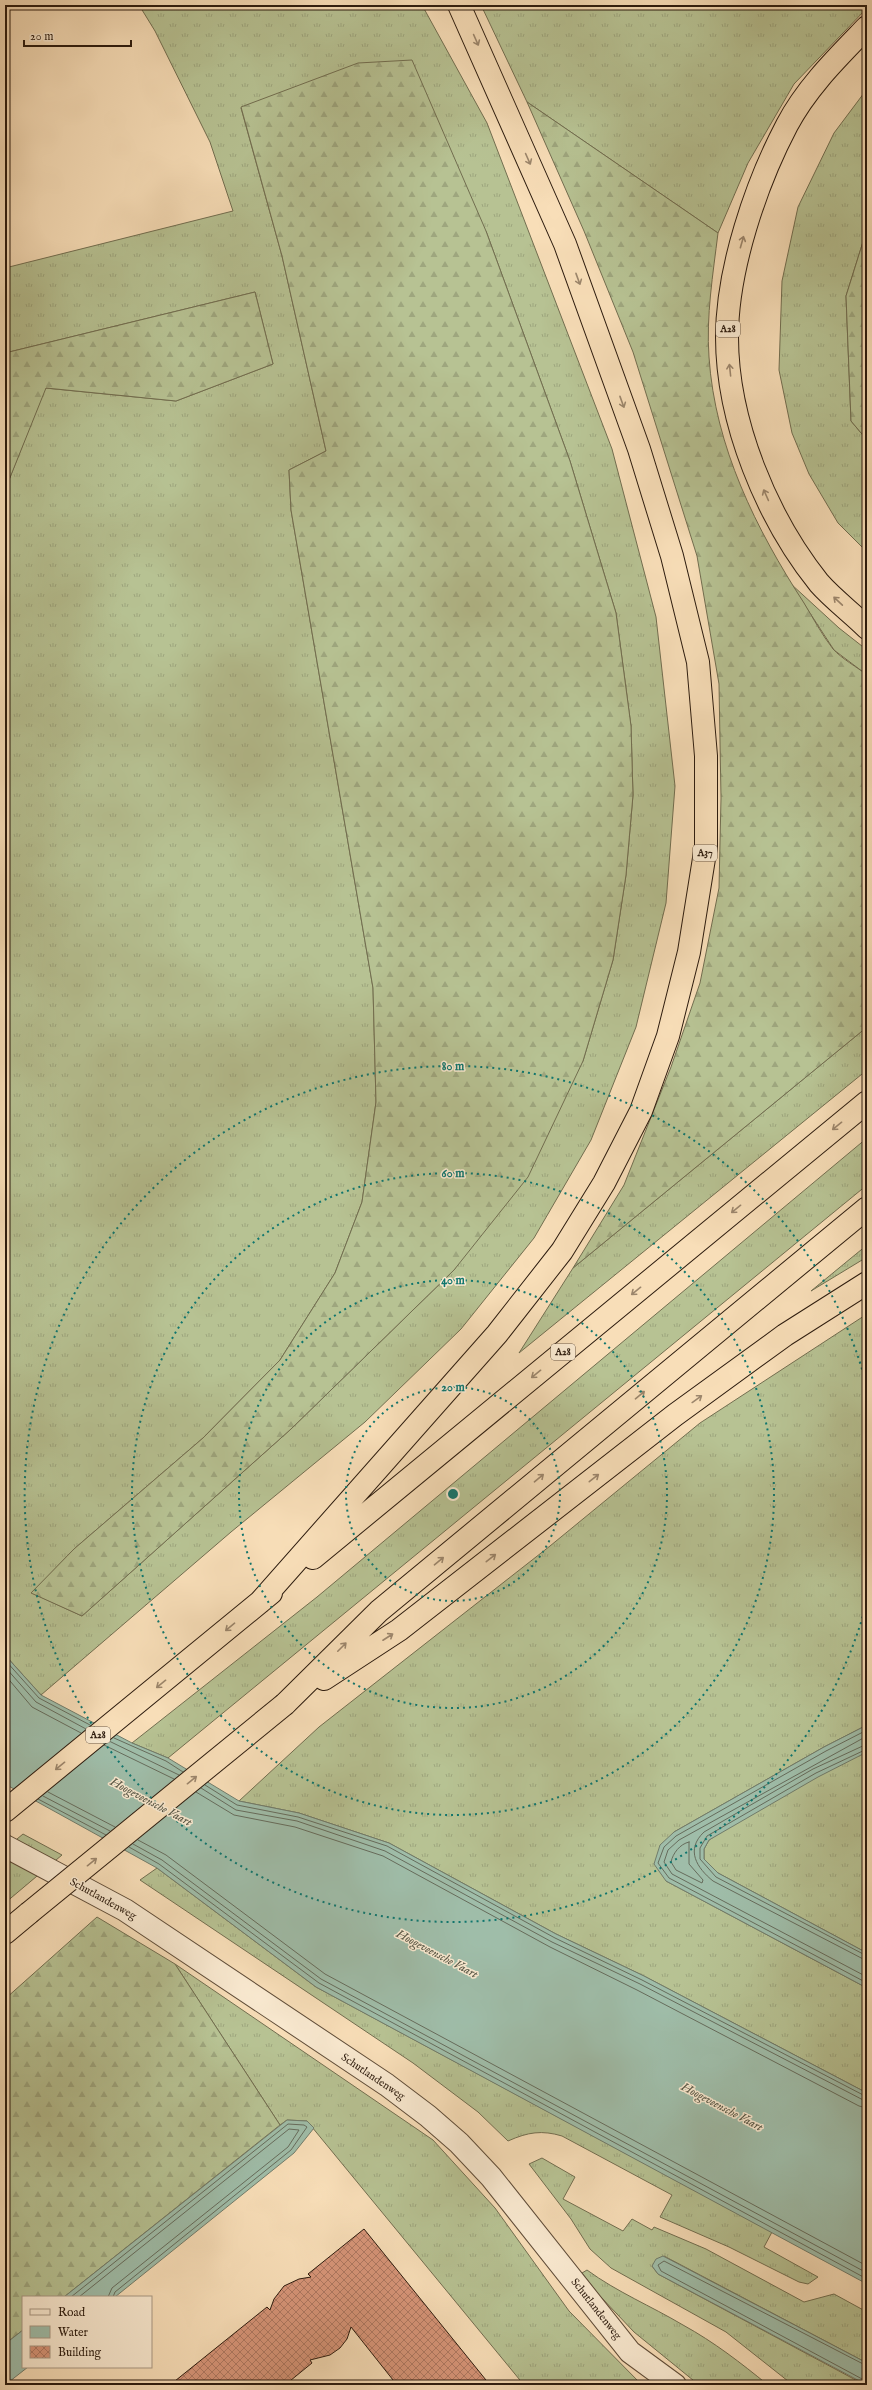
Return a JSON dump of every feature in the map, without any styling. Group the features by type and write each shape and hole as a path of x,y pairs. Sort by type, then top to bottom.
{"highway":[{"name":"A37","path":"260,1602 497,1334 562,1251 604,1183 641,1111 668,1036 689,952 706,846 706,756 698,662 672,556 639,449 565,244 459,5"},
{"name":"A28","path":"867,27 825,70 788,124 756,194 734,272 727,337 733,399 753,465 778,523 820,584 867,628"},
{"name":"A28","path":"5,1811 867,1102"},
{"path":"5,1933 285,1704 379,1611 867,1208"},
{"path":"285,1704 399,1630 675,1415 786,1335 867,1283"}],"street":[{"name":"Schutlandenweg","path":"5,1846 125,1910 387,2085 428,2116 459,2143 491,2177 630,2352 675,2385"}],"green space":[{"path":"139,5 422,5 487,123 612,449 656,617 675,786 666,903 636,1027 591,1140 534,1238 461,1329 365,1422 231,1532 41,1695 5,1655 5,490 45,388 176,401 273,364 255,292 5,353 5,268 233,211 210,142 155,31","holes":["241,108 486,231 570,461 616,613 631,726 633,795 626,875 613,960 583,1061 454,1270 291,1429 82,1616 32,1593 74,1549 203,1438 280,1360 335,1273 362,1202 376,1102 373,988 291,510 289,470 326,451 282,256"]},
{"path":"481,5 867,5 867,8 794,84 748,163 718,233 527,102"},
{"path":"412,60 486,231 570,461 616,613 631,726 633,795 626,875 613,960 583,1061 528,1177 454,1270 291,1429 82,1616 31,1593 74,1549 203,1438 280,1360 335,1273 362,1202 376,1102 373,988 291,510 289,470 326,451 282,256 241,107 358,63"},
{"path":"867,89 867,229 846,296 851,421 867,440 867,552 838,523 809,474 792,433 779,370 782,281 798,207 834,133"},
{"path":"527,102 718,233 709,311 708,342 713,390 729,455 754,516 786,575 821,632 837,653 867,675 867,1027 573,1268 624,1185 671,1067 700,983 719,888 721,798 719,684 697,556 633,352 584,231"},
{"path":"867,229 867,440 851,421 846,296"},
{"path":"255,292 273,364 176,401 46,388 5,490 5,353"},
{"path":"791,584 839,628 867,650 867,675 834,650"},
{"path":"867,1027 867,1070 519,1353 573,1268"},
{"path":"867,1138 867,1185 168,1758 132,1743 317,1597"},
{"path":"867,1245 867,1257 811,1291"},
{"path":"867,1314 867,1725 824,1747 674,1832 666,1881 867,1988 867,2093 644,1976 556,1934 389,1843 299,1813 239,1801 319,1727 550,1546 700,1423"},
{"path":"867,1748 867,1953 718,1873 704,1859 704,1849 709,1840 813,1773"},
{"path":"23,1834 62,1855 5,1903 5,1849"},
{"path":"157,1868 316,1987 772,2232 764,2247 818,2277 808,2284 799,2282 729,2247 660,2217 672,2195 562,2136 548,2133 535,2133 508,2141 478,2112 413,2063 140,1880"},
{"path":"97,1917 175,1964 280,2125 65,2296 22,2296 22,2331 5,2344 5,1999"},
{"path":"175,1964 433,2140 495,2208 569,2311 642,2385 524,2385 307,2121 287,2120 280,2125"},
{"path":"542,2158 575,2177 563,2199 623,2231 632,2219 652,2230 654,2227 706,2249 804,2302 834,2294 867,2312 867,2363 664,2256 652,2266 658,2274 865,2385 793,2385 726,2332 611,2268 590,2249 571,2219 529,2164"},
{"path":"587,2270 634,2299 706,2338 768,2385 699,2385 634,2332 599,2295 582,2273"}],"water":[{"name":"Hoogeveensche Vaart","path":"5,1655 41,1695 132,1743 168,1758 239,1801 299,1813 389,1843 556,1934 644,1976 867,2093 867,2284 316,1987 157,1868 5,1784"},
{"path":"867,1725 867,1752 818,1777 709,1840 704,1849 704,1859 718,1873 867,1953 867,1988 666,1881 654,1864 660,1845 674,1832 824,1747"},
{"path":"287,2120 307,2121 314,2128 294,2153 116,2296 65,2296"},
{"path":"663,2256 867,2363 867,2385 658,2274 652,2266 656,2259"},
{"path":"22,2331 22,2368 27,2368 5,2385 5,2344"}],"building":[{"path":"364,2229 490,2385 397,2385 351,2327 347,2339 340,2348 330,2355 310,2360 312,2363 285,2385 170,2385 267,2307 270,2310 274,2299 284,2286 299,2279 311,2277 308,2274"}]}
